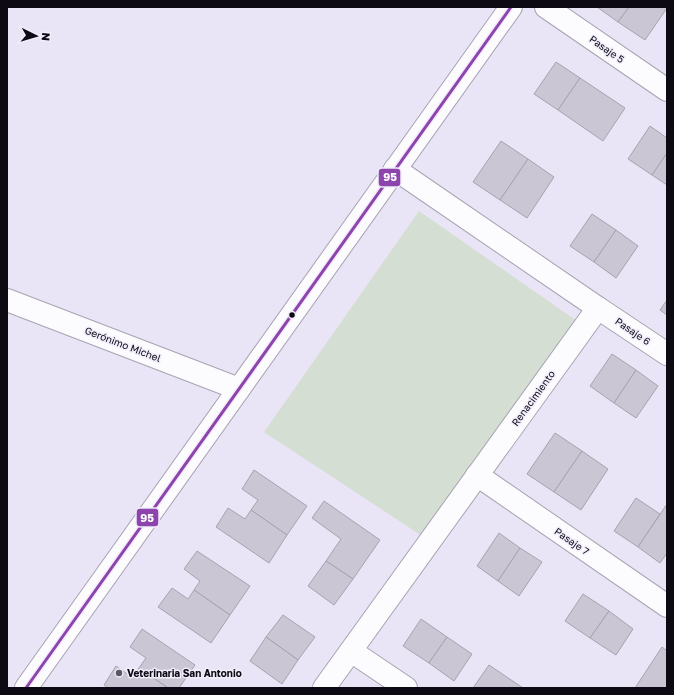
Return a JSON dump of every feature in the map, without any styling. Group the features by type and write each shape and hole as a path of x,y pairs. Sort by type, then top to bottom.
{"street":[{"path":"30,686 511,7"},
{"name":"Pasaje 5","path":"546,7 667,90"},
{"path":"395,169 598,308"},
{"name":"Gerónimo Michel","path":"7,300 239,389"},
{"name":"Pasaje 6","path":"598,308 667,354"},
{"name":"Renacimiento","path":"324,688 598,308"},
{"name":"Pasaje 7","path":"477,475 667,606"},
{"path":"351,651 406,688"}],"shaded area":[{"path":"419,211 577,321 422,536 264,432"}],"building":[{"path":"597,7 629,7 618,22"},
{"path":"629,7 667,8 645,40 618,22"},
{"path":"556,62 580,78 558,110 534,94"},
{"path":"580,78 625,108 603,141 558,110"},
{"path":"650,126 667,138 667,153 652,175 628,159"},
{"path":"501,141 528,159 500,200 473,182"},
{"path":"667,153 667,185 652,175"},
{"path":"528,159 554,177 527,218 500,200"},
{"path":"592,214 616,230 594,262 570,246"},
{"path":"616,230 638,246 616,278 594,262"},
{"path":"667,300 667,315 660,310"},
{"path":"612,354 636,370 614,403 590,386"},
{"path":"636,370 658,386 636,418 614,403"},
{"path":"555,433 582,451 554,492 527,474"},
{"path":"582,451 608,469 581,510 554,492"},
{"path":"254,470 307,506 287,535 251,510 258,500 242,489"},
{"path":"636,498 660,514 638,547 614,531"},
{"path":"324,501 380,540 353,579 326,561 341,539 312,518"},
{"path":"667,504 667,553 660,563 638,547"},
{"path":"228,508 245,519 251,510 287,535 269,563 216,527"},
{"path":"499,533 520,548 498,581 477,566"},
{"path":"520,548 542,562 519,596 498,581"},
{"path":"197,551 250,586 230,615 194,590 200,581 184,569"},
{"path":"326,561 353,579 334,605 308,586"},
{"path":"172,588 188,599 194,590 230,615 211,643 158,607"},
{"path":"583,594 609,611 590,638 565,621"},
{"path":"609,611 633,629 616,655 590,638"},
{"path":"283,615 315,637 298,660 266,637"},
{"path":"421,619 447,637 429,663 403,646"},
{"path":"142,629 195,665 179,688 168,688 139,668 146,658 130,647"},
{"path":"266,637 298,660 282,684 250,661"},
{"path":"447,637 472,654 454,681 429,663"},
{"path":"662,647 667,651 667,688 635,688"},
{"path":"489,665 523,688 473,688"},
{"name":"Veterinaria San Antonio","path":"116,666 133,678 139,668 168,688 108,688 104,685"}],"transit line":[{"name":"95","path":"26,688 511,7"}],"place":[{"name":"Veterinaria San Antonio","path":"119,673"}]}
